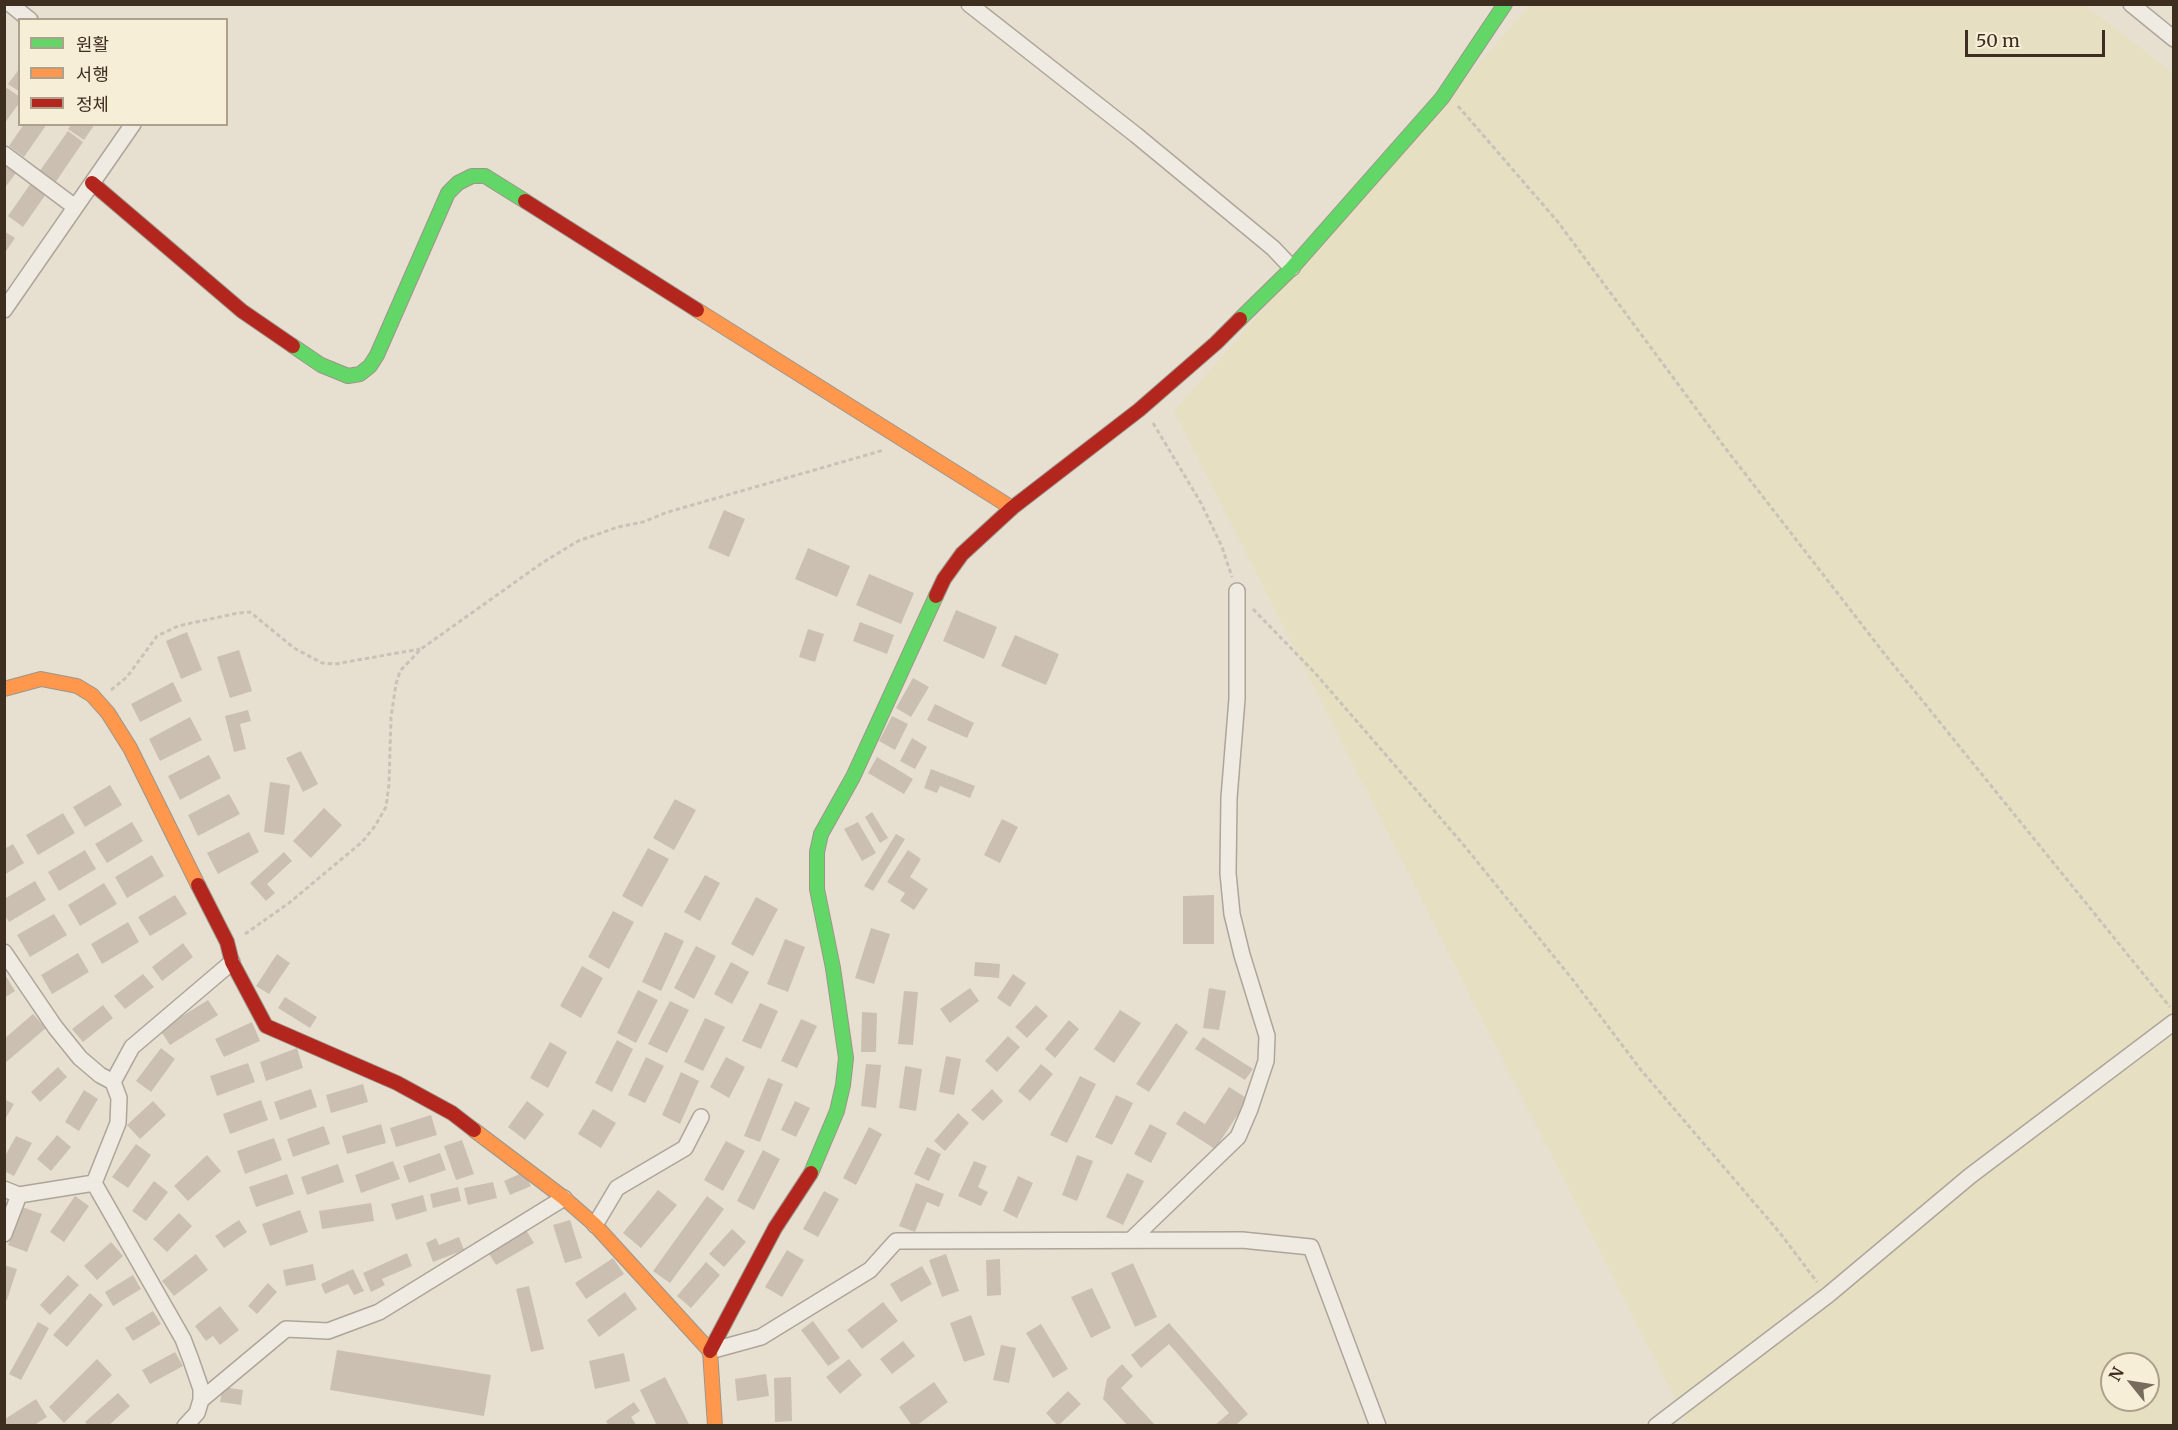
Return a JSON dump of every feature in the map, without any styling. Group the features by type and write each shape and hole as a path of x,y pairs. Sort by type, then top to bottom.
{"street":[{"path":"10,4 28,18"},
{"path":"969,4 1145,142 1273,248 1292,268"},
{"path":"715,1425 710,1351 775,1228 816,1164 837,1111 843,1085 846,1058 833,968 817,889 817,852 821,834 853,777 944,579 962,554 1012,508 1143,407 1216,343 1292,268 1446,92 1504,4"},
{"path":"2131,4 2174,39"},
{"path":"6,303 132,126"},
{"path":"4,154 75,207"},
{"path":"92,183 242,311 321,365 348,376 360,374 370,366 377,355 448,193 458,183 472,176 485,176 1012,508"},
{"path":"1131,1240 1217,1160 1238,1137 1266,1061 1267,1036 1232,914 1228,873 1229,798 1237,699 1237,591"},
{"path":"4,689 41,679 58,681 77,686 92,695 108,713 130,748 227,942 232,962 266,1026 397,1083 452,1113 564,1198 595,1225 710,1351"},
{"path":"4,952 55,1027 80,1058 113,1082 119,1098 118,1123 94,1183"},
{"path":"113,1082 132,1047 232,962"},
{"path":"1656,1425 1828,1295 1970,1176 2174,1022"},
{"path":"595,1225 617,1188 685,1148 701,1117"},
{"path":"4,1189 19,1195 94,1183"},
{"path":"94,1183 183,1339 201,1389 201,1400 197,1413 185,1425"},
{"path":"4,1234 19,1195"},
{"path":"201,1400 286,1329 328,1331 379,1312 564,1198"},
{"path":"710,1351 761,1337 870,1270 896,1241 1242,1240 1311,1247 1378,1425"}],"path":[{"path":"1446,92 1558,222 1726,448 1883,652 2174,1010"},
{"path":"1143,407 1201,502 1222,547 1237,591 1315,673 1462,843 1573,980 1641,1070 1779,1233 1828,1295"},
{"path":"227,942 246,934 289,903 362,842 375,826 386,807 389,784 390,717 396,684 400,671 421,649 542,563 578,541 701,502 892,448 904,438"},
{"path":"92,695 108,692 128,677 157,636 178,626 238,613 250,612 294,648 322,663 361,660 421,649"}],"shaded area":[{"path":"1530,5 2085,5 2173,73 2173,1425 1688,1425 1174,411"}],"building":[{"path":"18,71 18,91 8,84"},
{"path":"7,88 18,96 18,105 4,124 4,91"},
{"path":"23,126 46,126 24,157 9,146"},
{"path":"70,126 94,126 84,140 68,129"},
{"path":"68,131 83,142 55,183 39,172"},
{"path":"4,165 16,173 4,189"},
{"path":"31,183 46,194 23,227 8,216"},
{"path":"4,231 15,238 4,254"},
{"path":"724,510 745,519 729,557 708,548"},
{"path":"808,548 850,566 837,597 795,579"},
{"path":"869,574 914,593 901,624 856,605"},
{"path":"956,610 997,627 984,659 943,641"},
{"path":"860,622 894,635 887,654 853,641"},
{"path":"808,629 824,634 815,662 799,657"},
{"path":"187,632 202,670 181,679 166,641"},
{"path":"1015,635 1059,654 1046,685 1001,666"},
{"path":"239,650 252,691 230,698 217,657"},
{"path":"913,678 929,687 911,717 896,708"},
{"path":"173,682 182,701 140,722 131,704"},
{"path":"935,704 974,723 967,738 927,720"},
{"path":"248,710 251,721 240,724 246,749 234,752 225,716"},
{"path":"892,716 908,724 895,750 879,741"},
{"path":"190,717 202,740 160,761 149,739"},
{"path":"912,738 927,747 915,769 900,761"},
{"path":"301,751 318,784 303,792 286,758"},
{"path":"209,755 221,778 180,800 168,776"},
{"path":"877,757 913,779 904,794 868,773"},
{"path":"931,769 975,786 970,798 940,786 937,793 924,788"},
{"path":"270,782 290,785 284,835 264,832"},
{"path":"110,785 122,805 85,827 73,807"},
{"path":"229,794 240,814 198,836 188,815"},
{"path":"675,799 696,810 674,850 653,838"},
{"path":"324,808 342,825 311,858 293,841"},
{"path":"872,812 888,838 880,843 865,817"},
{"path":"63,813 75,833 38,855 26,835"},
{"path":"1002,819 1018,827 1000,863 984,855"},
{"path":"132,822 143,841 107,863 95,844"},
{"path":"858,822 876,853 862,861 844,829"},
{"path":"249,832 259,852 218,874 207,853"},
{"path":"896,834 905,839 873,891 864,886"},
{"path":"13,844 24,863 4,875 4,849"},
{"path":"648,848 669,859 642,907 622,896"},
{"path":"85,850 96,869 59,891 48,872"},
{"path":"908,850 921,859 910,877 928,889 914,910 900,901 905,893 887,882"},
{"path":"284,852 292,861 267,884 275,893 266,901 250,883"},
{"path":"152,855 164,876 127,898 115,877"},
{"path":"705,875 720,883 700,921 684,912"},
{"path":"35,881 46,900 9,922 4,914 4,899"},
{"path":"104,883 117,904 80,926 68,905"},
{"path":"175,895 187,914 150,936 138,917"},
{"path":"1214,895 1214,944 1183,944 1183,896"},
{"path":"756,897 778,909 753,956 731,944"},
{"path":"613,911 634,922 609,969 588,957"},
{"path":"54,914 67,935 30,957 17,935"},
{"path":"128,922 139,942 102,964 91,944"},
{"path":"871,928 890,934 874,984 855,978"},
{"path":"665,932 684,941 661,991 642,982"},
{"path":"785,939 805,947 788,992 767,984"},
{"path":"183,943 193,957 162,981 152,967"},
{"path":"696,946 716,956 694,999 674,988"},
{"path":"78,953 89,972 52,994 41,975"},
{"path":"277,954 290,963 269,994 256,986"},
{"path":"731,962 749,972 732,1004 714,994"},
{"path":"975,962 1000,964 999,978 974,976"},
{"path":"582,966 603,978 581,1018 560,1006"},
{"path":"4,973 15,991 4,998"},
{"path":"143,974 154,987 125,1009 114,996"},
{"path":"1013,974 1026,983 1010,1007 997,998"},
{"path":"970,988 979,1001 950,1023 940,1009"},
{"path":"1209,988 1226,991 1219,1030 1203,1028"},
{"path":"638,990 658,1000 636,1043 617,1033"},
{"path":"904,991 918,992 913,1045 898,1044"},
{"path":"285,997 317,1017 310,1028 278,1008"},
{"path":"208,1000 218,1015 170,1045 160,1030"},
{"path":"670,1001 689,1010 667,1053 648,1044"},
{"path":"760,1003 778,1011 761,1049 742,1041"},
{"path":"103,1005 113,1018 83,1042 72,1029"},
{"path":"1036,1005 1048,1016 1027,1038 1015,1027"},
{"path":"1120,1010 1141,1023 1114,1063 1094,1049"},
{"path":"862,1012 877,1013 876,1052 861,1052"},
{"path":"33,1014 46,1028 4,1064 4,1039"},
{"path":"705,1018 725,1027 703,1071 684,1062"},
{"path":"801,1019 817,1026 797,1068 781,1061"},
{"path":"1069,1020 1079,1029 1055,1058 1045,1049"},
{"path":"252,1022 260,1041 224,1057 215,1039"},
{"path":"1176,1023 1188,1032 1149,1092 1136,1084"},
{"path":"1008,1036 1020,1047 997,1072 985,1061"},
{"path":"1203,1037 1253,1069 1245,1080 1195,1049"},
{"path":"617,1040 633,1049 612,1092 595,1083"},
{"path":"550,1042 567,1052 548,1088 530,1078"},
{"path":"161,1048 175,1059 151,1092 136,1081"},
{"path":"297,1048 303,1068 266,1081 260,1062"},
{"path":"946,1056 961,1059 954,1095 939,1092"},
{"path":"646,1057 664,1066 645,1103 628,1095"},
{"path":"726,1057 745,1067 729,1098 710,1087"},
{"path":"248,1063 255,1082 217,1096 210,1076"},
{"path":"866,1064 881,1065 876,1108 861,1106"},
{"path":"1041,1064 1053,1074 1030,1101 1018,1091"},
{"path":"905,1066 922,1069 916,1111 899,1108"},
{"path":"58,1067 67,1077 40,1102 31,1092"},
{"path":"681,1072 699,1081 680,1124 662,1115"},
{"path":"1080,1076 1096,1084 1067,1143 1050,1135"},
{"path":"768,1078 783,1084 760,1142 744,1136"},
{"path":"363,1084 368,1102 331,1113 326,1095"},
{"path":"1229,1087 1248,1099 1215,1149 1176,1124 1184,1111 1205,1124"},
{"path":"311,1089 317,1107 280,1120 274,1102"},
{"path":"992,1089 1003,1101 983,1121 971,1110"},
{"path":"84,1090 98,1099 79,1131 65,1122"},
{"path":"1116,1095 1133,1103 1112,1145 1095,1137"},
{"path":"4,1099 14,1104 4,1121"},
{"path":"261,1100 268,1120 230,1134 223,1114"},
{"path":"153,1101 166,1115 140,1139 127,1125"},
{"path":"527,1101 544,1114 525,1140 508,1127"},
{"path":"795,1101 810,1108 796,1137 781,1130"},
{"path":"593,1109 616,1123 601,1148 578,1134"},
{"path":"958,1113 969,1123 945,1151 934,1141"},
{"path":"431,1115 437,1135 396,1147 390,1128"},
{"path":"381,1124 386,1143 347,1154 342,1136"},
{"path":"1150,1124 1167,1133 1151,1163 1134,1154"},
{"path":"324,1126 330,1144 293,1157 287,1139"},
{"path":"869,1127 882,1134 856,1185 843,1178"},
{"path":"57,1135 71,1147 51,1171 37,1159"},
{"path":"16,1136 32,1143 14,1176 4,1171 4,1158"},
{"path":"274,1138 282,1160 245,1174 237,1151"},
{"path":"462,1140 474,1174 456,1180 444,1146"},
{"path":"726,1141 745,1151 723,1191 704,1180"},
{"path":"136,1144 151,1155 128,1188 112,1177"},
{"path":"927,1147 941,1154 929,1181 914,1174"},
{"path":"763,1150 780,1159 754,1210 737,1201"},
{"path":"440,1153 446,1170 409,1183 403,1166"},
{"path":"207,1155 221,1171 188,1201 174,1186"},
{"path":"1077,1155 1093,1161 1077,1201 1062,1195"},
{"path":"393,1161 400,1179 361,1193 355,1175"},
{"path":"974,1161 987,1166 978,1187 988,1192 981,1206 958,1196"},
{"path":"338,1164 344,1182 307,1195 301,1177"},
{"path":"524,1172 531,1186 510,1195 504,1181"},
{"path":"1127,1173 1144,1181 1123,1225 1106,1217"},
{"path":"287,1174 294,1194 256,1207 249,1187"},
{"path":"1018,1176 1033,1183 1017,1218 1003,1211"},
{"path":"154,1181 168,1192 146,1221 132,1211"},
{"path":"493,1182 497,1198 468,1205 464,1188"},
{"path":"916,1183 944,1194 939,1207 927,1202 915,1232 899,1226"},
{"path":"458,1187 461,1201 433,1208 430,1194"},
{"path":"658,1190 677,1205 641,1248 623,1233"},
{"path":"824,1191 839,1199 818,1237 803,1229"},
{"path":"423,1195 427,1211 396,1220 391,1204"},
{"path":"75,1196 89,1206 64,1242 50,1232"},
{"path":"707,1196 724,1209 670,1283 653,1271"},
{"path":"371,1203 374,1221 322,1229 319,1211"},
{"path":"22,1207 42,1214 27,1252 8,1245"},
{"path":"300,1210 308,1232 270,1246 262,1224"},
{"path":"179,1213 192,1226 167,1252 153,1239"},
{"path":"239,1220 247,1232 224,1248 215,1236"},
{"path":"570,1220 582,1258 565,1263 553,1225"},
{"path":"732,1229 746,1242 724,1267 709,1254"},
{"path":"526,1230 534,1243 496,1265 488,1252"},
{"path":"459,1237 464,1250 433,1262 426,1243 436,1238 439,1245"},
{"path":"111,1242 123,1256 97,1280 84,1266"},
{"path":"787,1250 804,1260 782,1297 765,1287"},
{"path":"407,1253 412,1266 382,1279 385,1285 371,1292 363,1273"},
{"path":"196,1254 208,1270 174,1296 162,1281"},
{"path":"946,1254 959,1291 942,1297 929,1260"},
{"path":"613,1258 624,1274 586,1299 575,1283"},
{"path":"1000,1259 1001,1295 987,1296 986,1260"},
{"path":"706,1262 720,1275 691,1308 677,1296"},
{"path":"1133,1263 1157,1317 1135,1327 1111,1273"},
{"path":"313,1264 316,1280 286,1286 283,1270"},
{"path":"4,1265 17,1269 7,1300 4,1300"},
{"path":"922,1266 932,1284 901,1302 890,1284"},
{"path":"353,1269 364,1291 354,1295 348,1284 325,1294 321,1284"},
{"path":"68,1275 79,1285 50,1315 40,1305"},
{"path":"133,1275 141,1289 113,1306 105,1292"},
{"path":"268,1283 277,1292 257,1314 248,1306"},
{"path":"529,1286 544,1349 531,1352 516,1289"},
{"path":"1092,1288 1111,1328 1091,1338 1071,1297"},
{"path":"625,1292 637,1309 599,1337 587,1320"},
{"path":"90,1293 103,1305 67,1347 53,1335"},
{"path":"883,1302 898,1321 862,1349 847,1330"},
{"path":"220,1306 239,1330 220,1345 213,1336 206,1341 195,1326"},
{"path":"153,1311 161,1324 133,1341 125,1328"},
{"path":"971,1315 985,1355 964,1362 950,1323"},
{"path":"813,1321 840,1358 828,1366 801,1330"},
{"path":"38,1322 49,1328 21,1380 9,1374"},
{"path":"1169,1323 1248,1414 1235,1426 1214,1426 1229,1413 1169,1344 1141,1368 1131,1355"},
{"path":"1041,1324 1068,1369 1053,1378 1026,1333"},
{"path":"903,1341 915,1356 892,1374 880,1359"},
{"path":"1001,1345 1016,1348 1009,1383 993,1380"},
{"path":"337,1350 491,1375 484,1416 330,1390"},
{"path":"175,1352 183,1366 150,1384 142,1370"},
{"path":"624,1353 630,1381 595,1389 589,1361"},
{"path":"97,1359 112,1375 64,1423 49,1407"},
{"path":"849,1359 862,1375 840,1394 826,1377"},
{"path":"1122,1364 1133,1376 1121,1388 1156,1426 1128,1426 1103,1399 1107,1379"},
{"path":"766,1374 769,1396 737,1401 735,1379"},
{"path":"665,1377 689,1424 687,1426 657,1426 640,1390"},
{"path":"791,1377 792,1421 775,1422 774,1378"},
{"path":"934,1382 948,1402 916,1426 912,1426 899,1407"},
{"path":"223,1387 243,1390 241,1405 220,1402"},
{"path":"1068,1391 1081,1404 1058,1426 1046,1413"},
{"path":"118,1393 130,1406 108,1426 88,1426 85,1422"},
{"path":"36,1399 47,1417 33,1426 5,1426 5,1419"},
{"path":"634,1402 640,1411 631,1417 637,1426 609,1426 606,1421"}],"traffic: fast":[{"path":"1240,319 1292,268 1442,98 1505,4"},
{"path":"293,346 321,365 348,376 360,374 370,366 377,355 448,193 458,183 472,176 485,176 525,201"},
{"path":"811,1173 837,1111 846,1058 833,968 817,889 817,852 821,834 853,777 936,596"}],"traffic: slow":[{"path":"697,310 1012,508"},
{"path":"4,689 41,679 77,686 92,695 108,713 130,748 198,885"},
{"path":"474,1130 564,1198 595,1225 710,1351 715,1426"}],"traffic: jam":[{"path":"92,183 242,311 293,346"},
{"path":"525,201 697,310"},
{"path":"936,596 944,579 962,554 1012,508 1139,410 1240,319"},
{"path":"198,885 227,942 232,962 266,1026 397,1083 452,1113 474,1130"},
{"path":"710,1351 775,1228 811,1173"}]}
